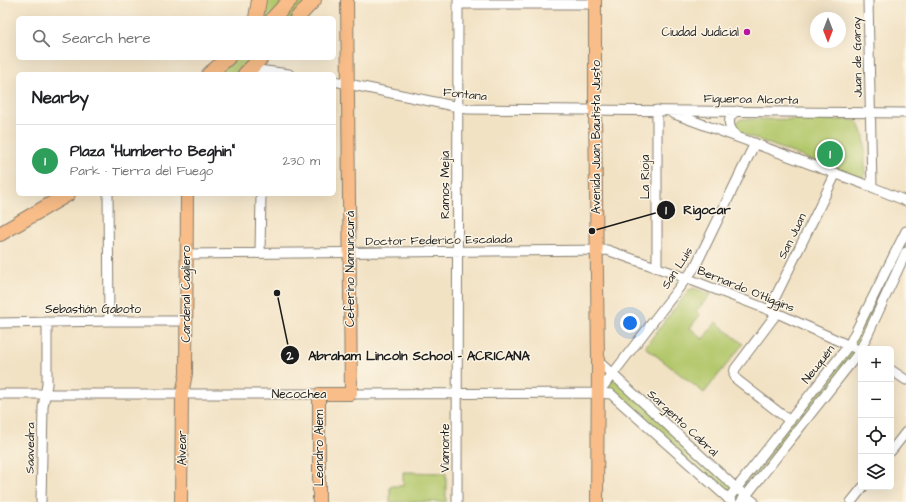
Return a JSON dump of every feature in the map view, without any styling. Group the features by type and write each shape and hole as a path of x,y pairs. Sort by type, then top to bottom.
{"highway":[{"path":"256,16 259,0"},
{"path":"275,16 290,0"},
{"path":"299,16 314,0"},
{"path":"211,72 226,60"},
{"path":"222,72 236,60"},
{"path":"0,234 65,196"}],"main road":[{"name":"Ceferino Namuncurá","path":"347,0 351,394"},
{"name":"Avenida Juan Bautista Justo","path":"596,2 595,109 598,360 597,502"},
{"name":"Cardenal Cagliero","path":"182,394 186,374 187,196"},
{"name":"Alvear","path":"182,394 182,502"},
{"name":"Necochea","path":"319,394 351,394"},
{"name":"Leandro Alem","path":"319,394 319,502"}],"street":[{"name":"Juan de Garay","path":"868,0 872,187"},
{"path":"458,2 596,2"},
{"name":"Ramos Mejia","path":"457,394 458,2"},
{"path":"257,67 280,72"},
{"name":"Fontana","path":"336,82 468,109 595,109"},
{"name":"Figueroa Alcorta","path":"595,109 906,113"},
{"path":"661,110 756,143 906,201"},
{"name":"La Rioja","path":"657,267 661,110"},
{"path":"736,136 731,129 730,119 732,114 737,111"},
{"name":"San Luis","path":"598,393 695,267 756,143"},
{"name":"San Juan","path":"790,421 736,380 734,374 735,369 773,312 836,173"},
{"path":"108,196 109,321"},
{"path":"260,253 261,196"},
{"name":"Neuquén","path":"730,500 736,488 849,345 906,231"},
{"name":"Doctor Federico Escalada","path":"186,254 597,250"},
{"name":"Bernardo O'Higgins","path":"597,250 607,250 687,278 773,312 858,349"},
{"name":"Neuquén","path":"863,346 906,252"},
{"name":"Sebastián Gaboto","path":"0,323 109,321 186,322"},
{"name":"Saavedra","path":"41,502 43,406 47,384 47,322"},
{"name":"Neuquén","path":"744,499 858,354"},
{"name":"Sargento Cabral","path":"598,360 736,488 744,499 754,502"},
{"path":"894,372 906,380"},
{"name":"Necochea","path":"0,394 319,394"},
{"name":"Necochea","path":"351,394 611,394 730,500"},
{"name":"Viamonte","path":"457,394 457,502"},
{"path":"894,447 906,432"},
{"path":"852,502 861,490"}],"green space":[{"path":"259,0 314,0 299,16 256,16"},
{"path":"226,60 259,60 247,72 211,72"},
{"path":"741,119 855,120 862,131 865,145 865,173 863,178 855,177 736,131 735,123"},
{"path":"906,231 906,252 862,346 858,346 858,353 746,496 754,502 732,502 611,394 598,393 598,361 736,488 849,345"},
{"path":"694,288 711,294 696,311 700,315 690,328 703,339 716,322 743,344 704,393 645,347 689,290"},
{"path":"403,472 446,473 446,502 390,502 390,486 403,486"}],"place":[{"name":"Ciudad Judicial","path":"747,32"},
{"name":"Plaza “Humberto Beghin”","path":"830,154"},
{"name":"Rigocar","path":"592,231"},
{"name":"Abraham Lincoln School - ACRICANA","path":"277,293"}]}
